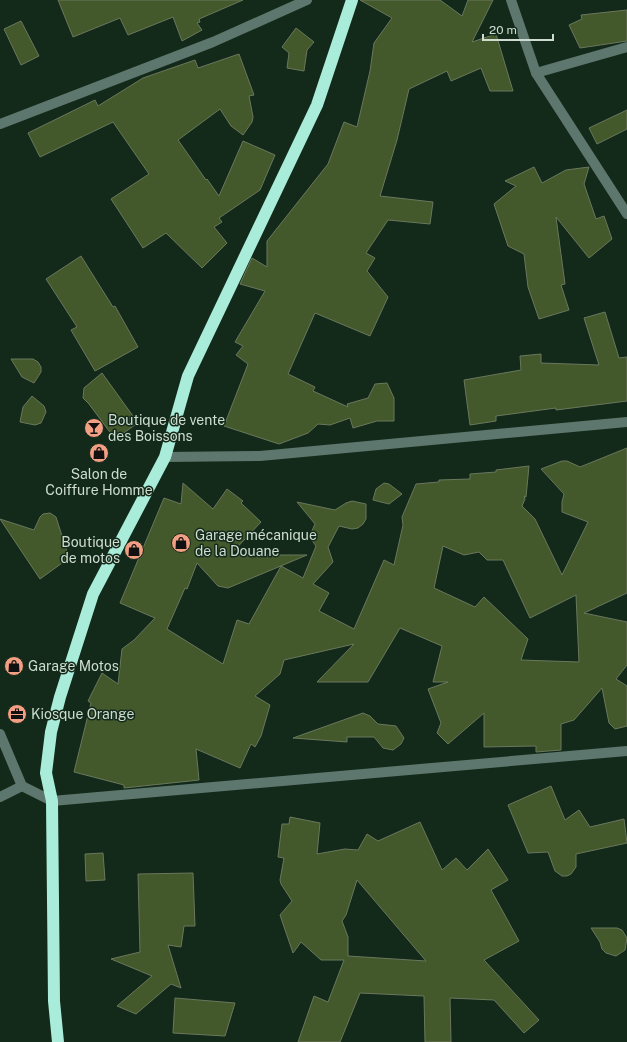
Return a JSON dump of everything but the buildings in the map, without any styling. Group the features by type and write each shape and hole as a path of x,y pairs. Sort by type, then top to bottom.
{"highway":[{"path":"58,1042 54,1001 52,801 46,773 51,732 60,697 93,594 165,457 188,376 316,105 352,0"}],"street":[{"path":"0,124 213,42 307,0"},
{"path":"511,0 536,73 627,214"},
{"path":"536,73 627,47"},
{"path":"165,457 267,456 627,422"},
{"path":"0,734 22,786 52,801 627,751"},
{"path":"0,797 22,786"}],"place":[{"name":"Boutique de vente des Boissons","path":"94,428"},
{"name":"Salon de Coiffure Homme","path":"99,453"},
{"name":"Garage mécanique de la Douane","path":"181,543"},
{"name":"Boutique de motos","path":"134,550"},
{"name":"Garage Motos","path":"14,666"},
{"name":"Kiosque Orange","path":"17,714"}]}
